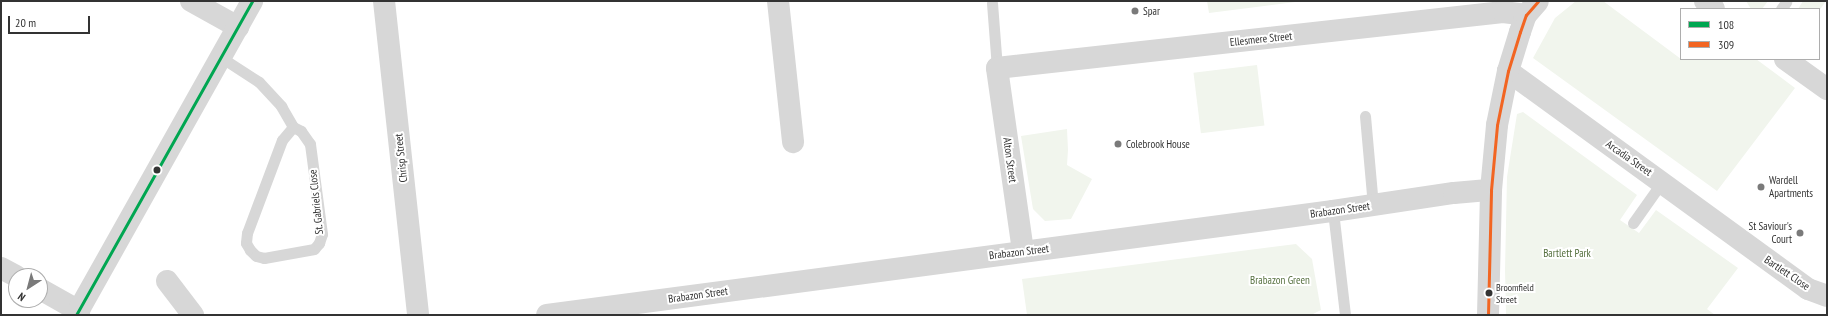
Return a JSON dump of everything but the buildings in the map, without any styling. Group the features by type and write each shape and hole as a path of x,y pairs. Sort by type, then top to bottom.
{"street":[{"path":"191,1 238,27"},
{"path":"48,294 78,313 222,58 252,1"},
{"name":"Chrisp Street","path":"384,1 418,315"},
{"path":"778,1 794,142"},
{"path":"1705,1 1713,8"},
{"path":"1488,315 1491,190 1497,125 1508,71 1532,8"},
{"name":"Ellesmere Street","path":"997,68 1532,8"},
{"path":"1793,65 1827,89"},
{"name":"Alton Street","path":"997,68 1023,251"},
{"name":"Arcadia Street","path":"1508,71 1749,246"},
{"name":"Brabazon Street","path":"547,315 1491,190"},
{"name":"Bartlett Close","path":"1749,246 1808,289 1827,296"},
{"path":"167,281 192,315"}],"lane":[{"path":"992,3 997,68"},
{"name":"St. Gabriels Close","path":"222,58 259,82 281,106 293,127 301,131 310,144 322,234 319,242 314,249 264,258 256,256 246,243 246,233 282,140 293,127"},
{"path":"1365,116 1373,206"},
{"path":"1633,223 1662,182"},
{"path":"1333,211 1345,315"}],"green space":[{"path":"1207,1 1303,1 1209,13"},
{"path":"1576,1 1603,1 1680,58 1680,60 1757,60 1795,88 1717,191 1533,58 1555,18"},
{"path":"1746,1 1768,1 1763,8 1750,8"},
{"path":"1803,1 1826,1 1820,10 1820,8 1799,8"},
{"path":"1257,65 1264,126 1201,133 1193,73"},
{"name":"Bartlett Park","path":"1523,112 1637,195 1620,220 1639,233 1656,210 1738,268 1707,309 1715,315 1506,315 1505,270 1507,177 1517,114"},
{"path":"1067,129 1067,165 1092,179 1071,219 1045,221 1033,209 1021,136"},
{"name":"Brabazon Green","path":"1296,244 1312,259 1321,310 1311,315 1027,315 1022,279"}],"transit line":[{"name":"108","path":"76,315 252,1"},
{"name":"309","path":"1488,315 1491,190 1497,125 1508,71 1520,32 1526,15 1538,1"}],"place":[{"name":"Spar","path":"1135,11"},
{"name":"Colebrook House","path":"1118,144"},
{"name":"Wardell Apartments","path":"1761,187"},
{"name":"St Saviour's Court","path":"1800,233"},
{"name":"Broomfield Street","path":"1489,293"}]}
